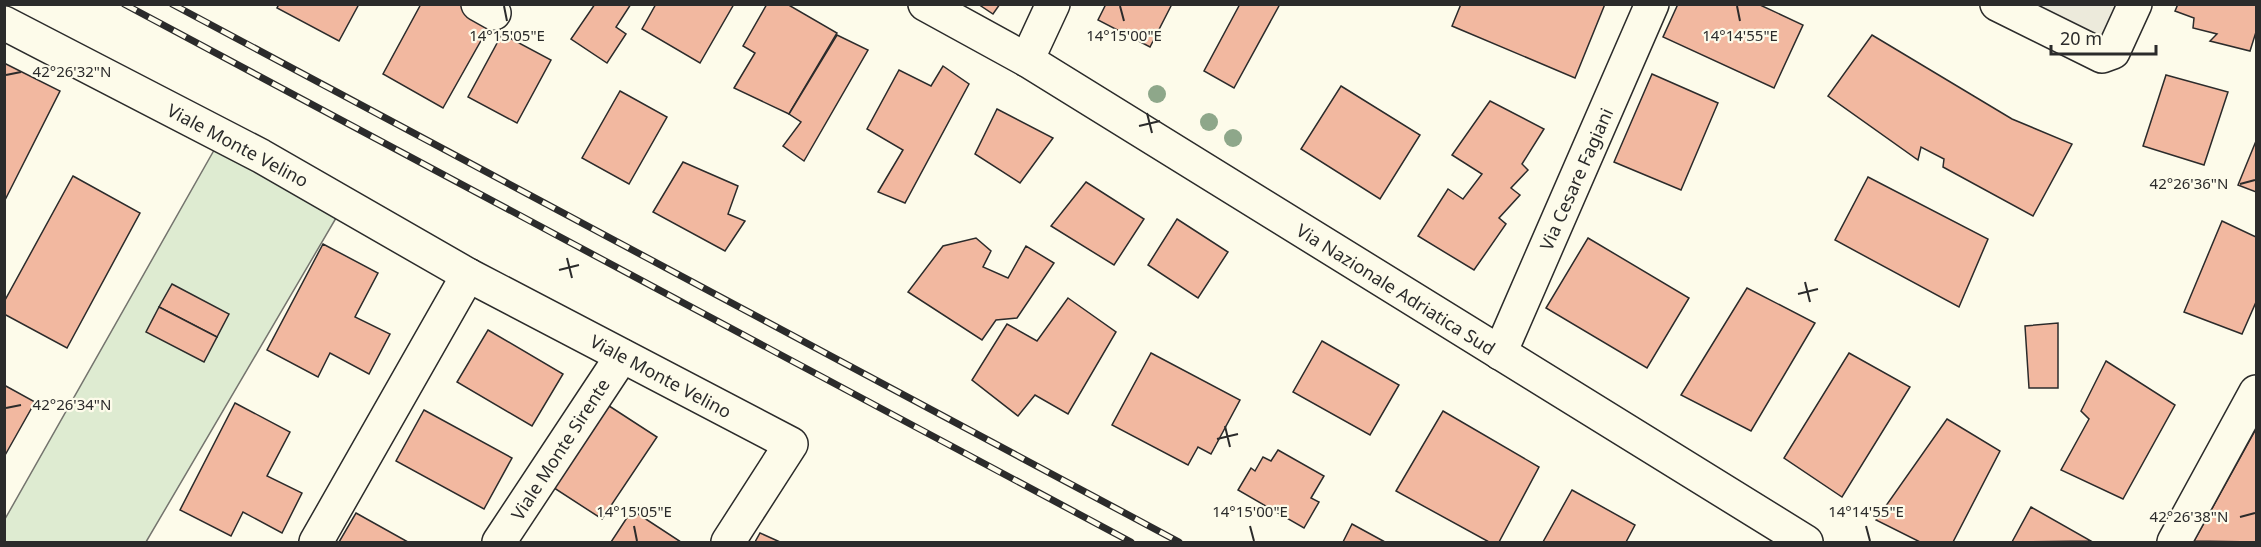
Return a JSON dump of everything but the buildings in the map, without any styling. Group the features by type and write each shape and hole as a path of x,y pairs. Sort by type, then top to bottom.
{"street":[{"name":"Via Nazionale Adriatica Sud","path":"925,4 1028,60 1806,543"},
{"path":"1028,60 1053,4"},
{"name":"Via Cesare Fagiani","path":"1500,353 1652,4"},
{"path":"1997,4 2102,56 2113,51 2135,4"},
{"name":"Viale Monte Velino","path":"4,23 261,156 468,275 791,444 728,543"},
{"path":"316,543 468,275"},
{"name":"Viale Monte Sirente","path":"499,543 622,356"},
{"path":"2174,543 2256,392"}],"green space":[{"path":"217,145 339,213 146,542 5,542 5,519"}],"shaded area":[{"path":"2021,5 2127,5 2108,47"}],"railway":[{"path":"124,4 1131,542"},
{"path":"172,4 1179,542"}]}
